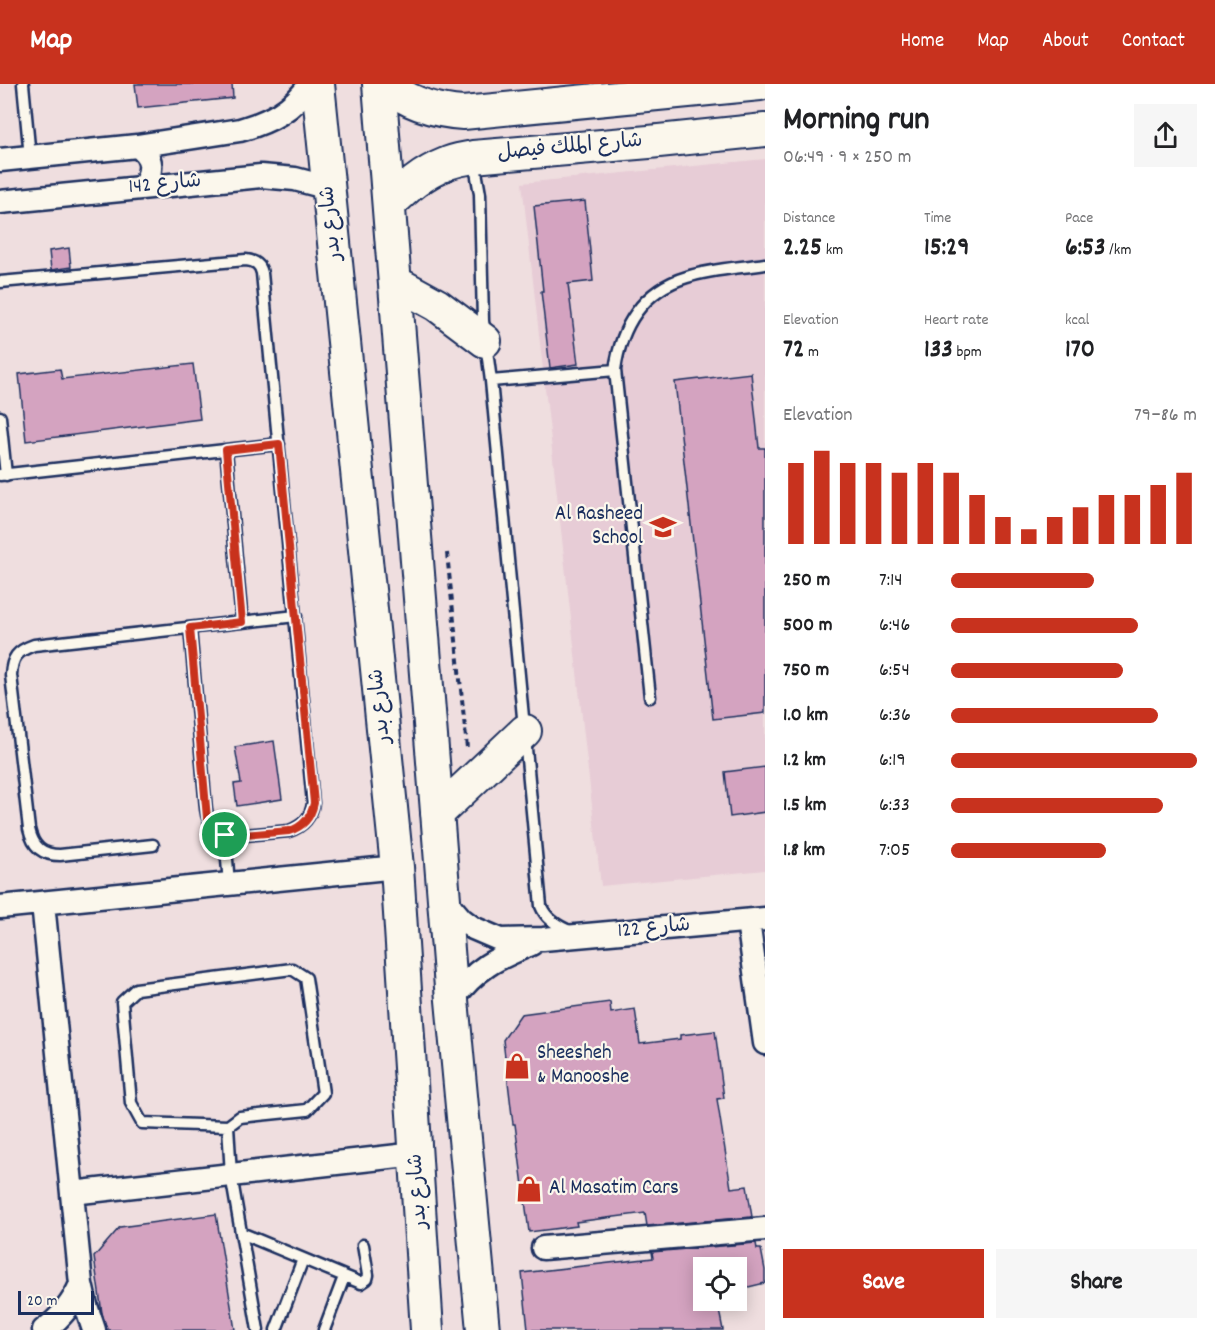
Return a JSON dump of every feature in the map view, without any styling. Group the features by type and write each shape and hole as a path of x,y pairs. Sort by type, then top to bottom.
{"main road":[{"name":"شارع بدر","path":"318,84 397,867 427,1330"},
{"path":"379,84 443,898 483,1330"},
{"path":"405,94 431,109 463,113 760,84"},
{"path":"648,95 640,99 633,118 635,128 649,142"},
{"name":"شارع الملك فيصل","path":"389,205 425,174 447,163 473,157 765,130"},
{"path":"395,282 437,304 485,341"},
{"path":"437,814 525,731"},
{"path":"421,1221 434,1260 440,1330"}],"street":[{"name":"شارع 142","path":"0,160 137,146 240,130 272,120 286,111 310,84"},
{"path":"137,146 148,156 150,164 150,172 143,187"},
{"name":"شارع 142","path":"0,202 261,176 295,179 329,188"},
{"path":"0,907 397,867"},
{"name":"شارع 122","path":"443,898 461,919 473,928 501,940 543,939 757,920"},
{"path":"43,903 81,1284 94,1330"},
{"path":"757,920 765,1043"},
{"name":"شارع 122","path":"452,1000 462,987 486,966 500,957 543,939"},
{"path":"72,1193 416,1154"},
{"path":"543,1248 765,1229"},
{"path":"44,1330 61,1316 76,1296 81,1284"}],"lane":[{"path":"23,84 30,158"},
{"path":"473,157 480,195 485,341 491,381 541,906 549,918 562,928 580,936"},
{"path":"0,282 246,260 258,264 262,273 314,803 309,818 297,828 289,831 234,836 217,832 207,818 190,628"},
{"path":"650,697 615,370 617,352 630,320 654,294 669,284 703,273 765,264"},
{"path":"491,381 615,370"},
{"path":"0,417 3,475 279,444"},
{"path":"226,450 242,622"},
{"path":"153,845 60,855 43,852 36,846 29,829 11,675 16,655 34,645 296,616"},
{"path":"225,835 229,884"},
{"path":"292,969 306,978 323,1093 307,1110 240,1117 228,1126 142,1123 131,1103 122,1002 136,989 292,969"},
{"path":"228,1126 231,1175 258,1330"},
{"path":"241,1233 361,1283 367,1279 368,1275 363,1245"},
{"path":"276,1330 303,1259"},
{"path":"324,1330 344,1277"}],"path":[{"path":"447,551 470,782"}],"shaded area":[{"name":"Al Rasheed School","path":"765,159 765,870 601,886 522,183"}],"building":[{"path":"135,84 232,84 233,98 138,108"},
{"path":"585,201 593,281 568,284 578,364 550,368 534,206"},
{"path":"69,248 71,267 51,270 49,251"},
{"path":"193,364 200,419 26,441 19,374 60,369 62,379"},
{"path":"751,373 759,448 765,448 765,713 713,719 675,382"},
{"path":"274,741 282,799 237,806 234,784 241,783 235,747"},
{"path":"765,767 765,812 730,817 725,772"},
{"path":"610,1002 611,1013 635,1009 640,1044 680,1039 680,1035 715,1031 724,1098 717,1099 731,1188 747,1186 752,1217 647,1226 645,1213 576,1222 577,1226 529,1232 503,1040 521,1014"},
{"path":"216,1214 235,1330 107,1330 102,1313 94,1257 120,1227"},
{"path":"756,1243 757,1249 761,1249 765,1283 747,1287 747,1257 693,1257 693,1311 719,1311 723,1330 528,1330 522,1273 653,1258 652,1252"}],"place":[{"name":"Al Rasheed School","path":"663,527"},
{"name":"Sheesheh & Manooshe","path":"517,1066"},
{"name":"Al Masatim Cars","path":"529,1189"}],"route":[{"path":"279,444 314,803 309,818 297,828 289,831 225,835 217,832 207,818 190,628 242,622 226,450 279,444"}]}
